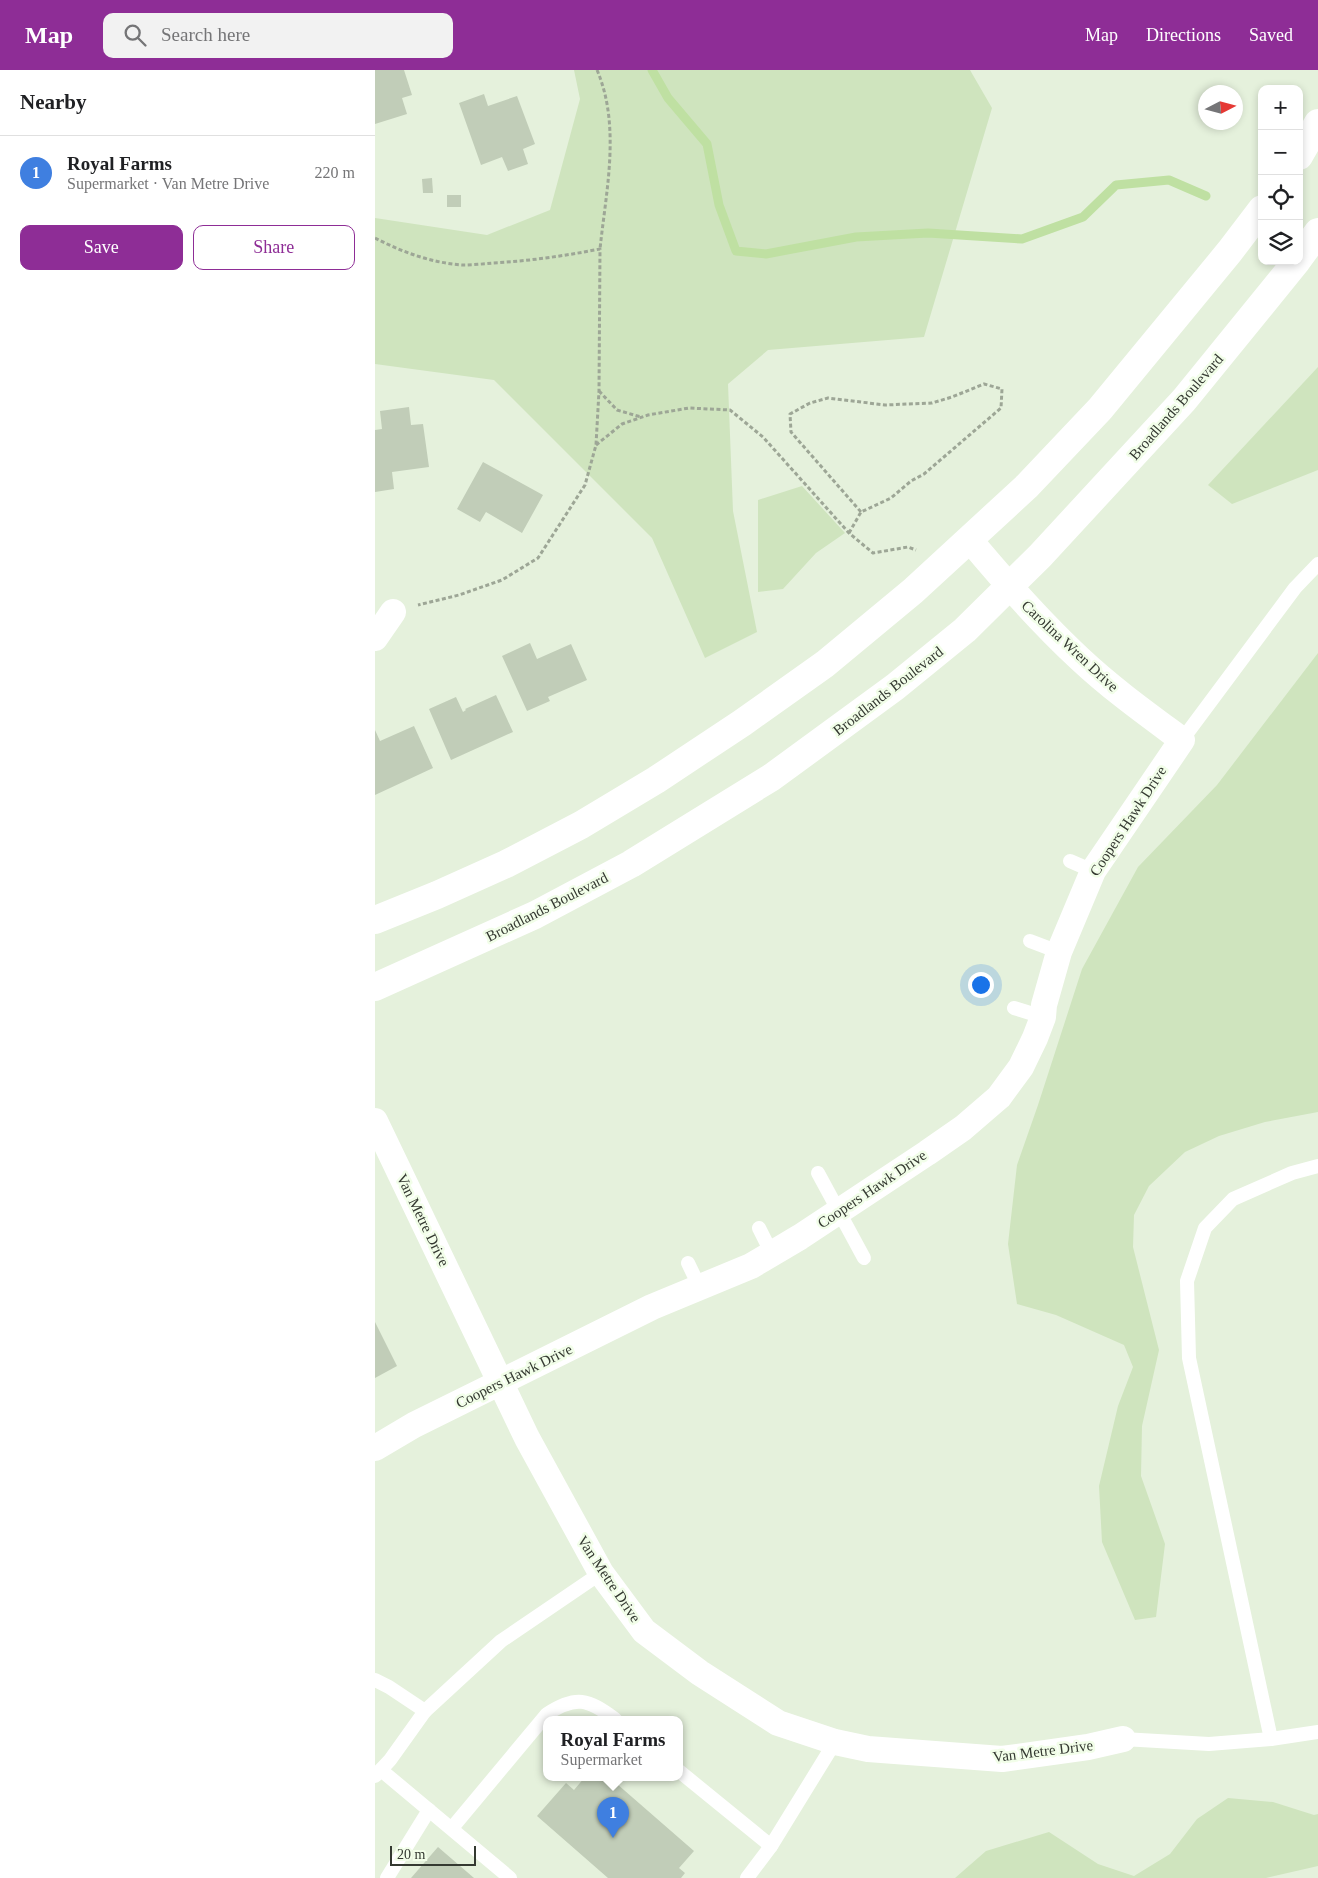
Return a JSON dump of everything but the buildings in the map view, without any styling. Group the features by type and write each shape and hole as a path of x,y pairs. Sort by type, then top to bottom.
{"main road":[{"path":"1303,149 1318,124"},
{"path":"375,920 437,895 505,864 581,825 656,780 742,723 825,664 913,591 1026,487 1100,409 1258,214"},
{"path":"1303,253 1318,232"},
{"name":"Broadlands Boulevard","path":"375,987 535,915 614,873 772,778 895,687 965,630 1041,556 1184,400 1294,265"}],"street":[{"name":"Carolina Wren Drive","path":"969,539 1037,618 1081,660 1128,700 1182,740"},
{"path":"375,638 393,612"},
{"name":"Coopers Hawk Drive","path":"375,1448 414,1425 652,1307 751,1266 839,1212 963,1128 999,1096 1021,1067 1035,1038 1043,1017 1044,1005 1082,866 1182,740"},
{"name":"Van Metre Drive","path":"375,1120 527,1438 601,1573 644,1631 701,1673 778,1722 835,1742 868,1749 1002,1759 1088,1747 1123,1738"}],"lane":[{"path":"1182,740 1295,588 1318,564"},
{"path":"1030,941 1059,952"},
{"path":"1014,1008 1043,1017"},
{"path":"1271,1739 1189,1358 1187,1281 1205,1228 1233,1199 1292,1173 1318,1166"},
{"path":"818,1173 864,1258"},
{"path":"759,1228 772,1254"},
{"path":"688,1263 700,1288"},
{"path":"509,1878 452,1828 378,1773 425,1711 501,1641 601,1573"},
{"path":"375,1680 425,1711"},
{"path":"545,1716 562,1704 579,1701 592,1703 611,1716"},
{"path":"452,1828 543,1719"},
{"path":"1123,1738 1209,1744 1271,1739 1318,1732"},
{"path":"747,1878 771,1846 835,1742"},
{"path":"683,1774 771,1846"},
{"path":"387,1878 429,1810"}],"path":[{"path":"393,612 459,595 502,580 538,558 585,485 596,445 599,391 599,267 609,157 609,116 605,94 597,70"},
{"path":"375,238 423,258 462,265 566,256 600,249"},
{"path":"849,533 861,512 891,498 911,481 924,474 1001,408 1002,389 984,384 932,403 885,405 827,398 810,403 789,414 791,432 861,512"},
{"path":"599,391 617,410 641,417"},
{"path":"596,445 622,424 641,417 689,408 730,410 763,436 849,533 873,553 908,546 917,550"}],"green space":[{"path":"574,70 970,70 992,108 924,337 768,350 728,384 733,511 757,632 705,658 652,538 494,380 375,364 375,218 487,235 550,210 580,99"},
{"path":"1318,367 1318,470 1232,504 1208,485"},
{"path":"802,486 845,533 816,553 783,589 758,592 758,500"},
{"path":"1318,653 1318,1112 1265,1122 1219,1136 1185,1152 1149,1186 1134,1215 1133,1247 1159,1350 1142,1426 1141,1476 1165,1544 1156,1617 1135,1620 1102,1542 1099,1486 1118,1406 1133,1367 1124,1345 1056,1315 1017,1304 1008,1244 1017,1165 1082,969 1138,867 1217,785"},
{"path":"1228,1798 1273,1802 1314,1815 1318,1814 1318,1866 1266,1878 955,1878 986,1851 1049,1832 1098,1864 1134,1876 1170,1854 1197,1819"}],"waterway":[{"path":"652,70 668,98 707,144 719,205 736,251 766,254 856,237 928,233 1022,239 1083,217 1116,185 1169,180 1206,196"}],"place":[{"name":"Royal Farms","path":"613,1838"}]}
